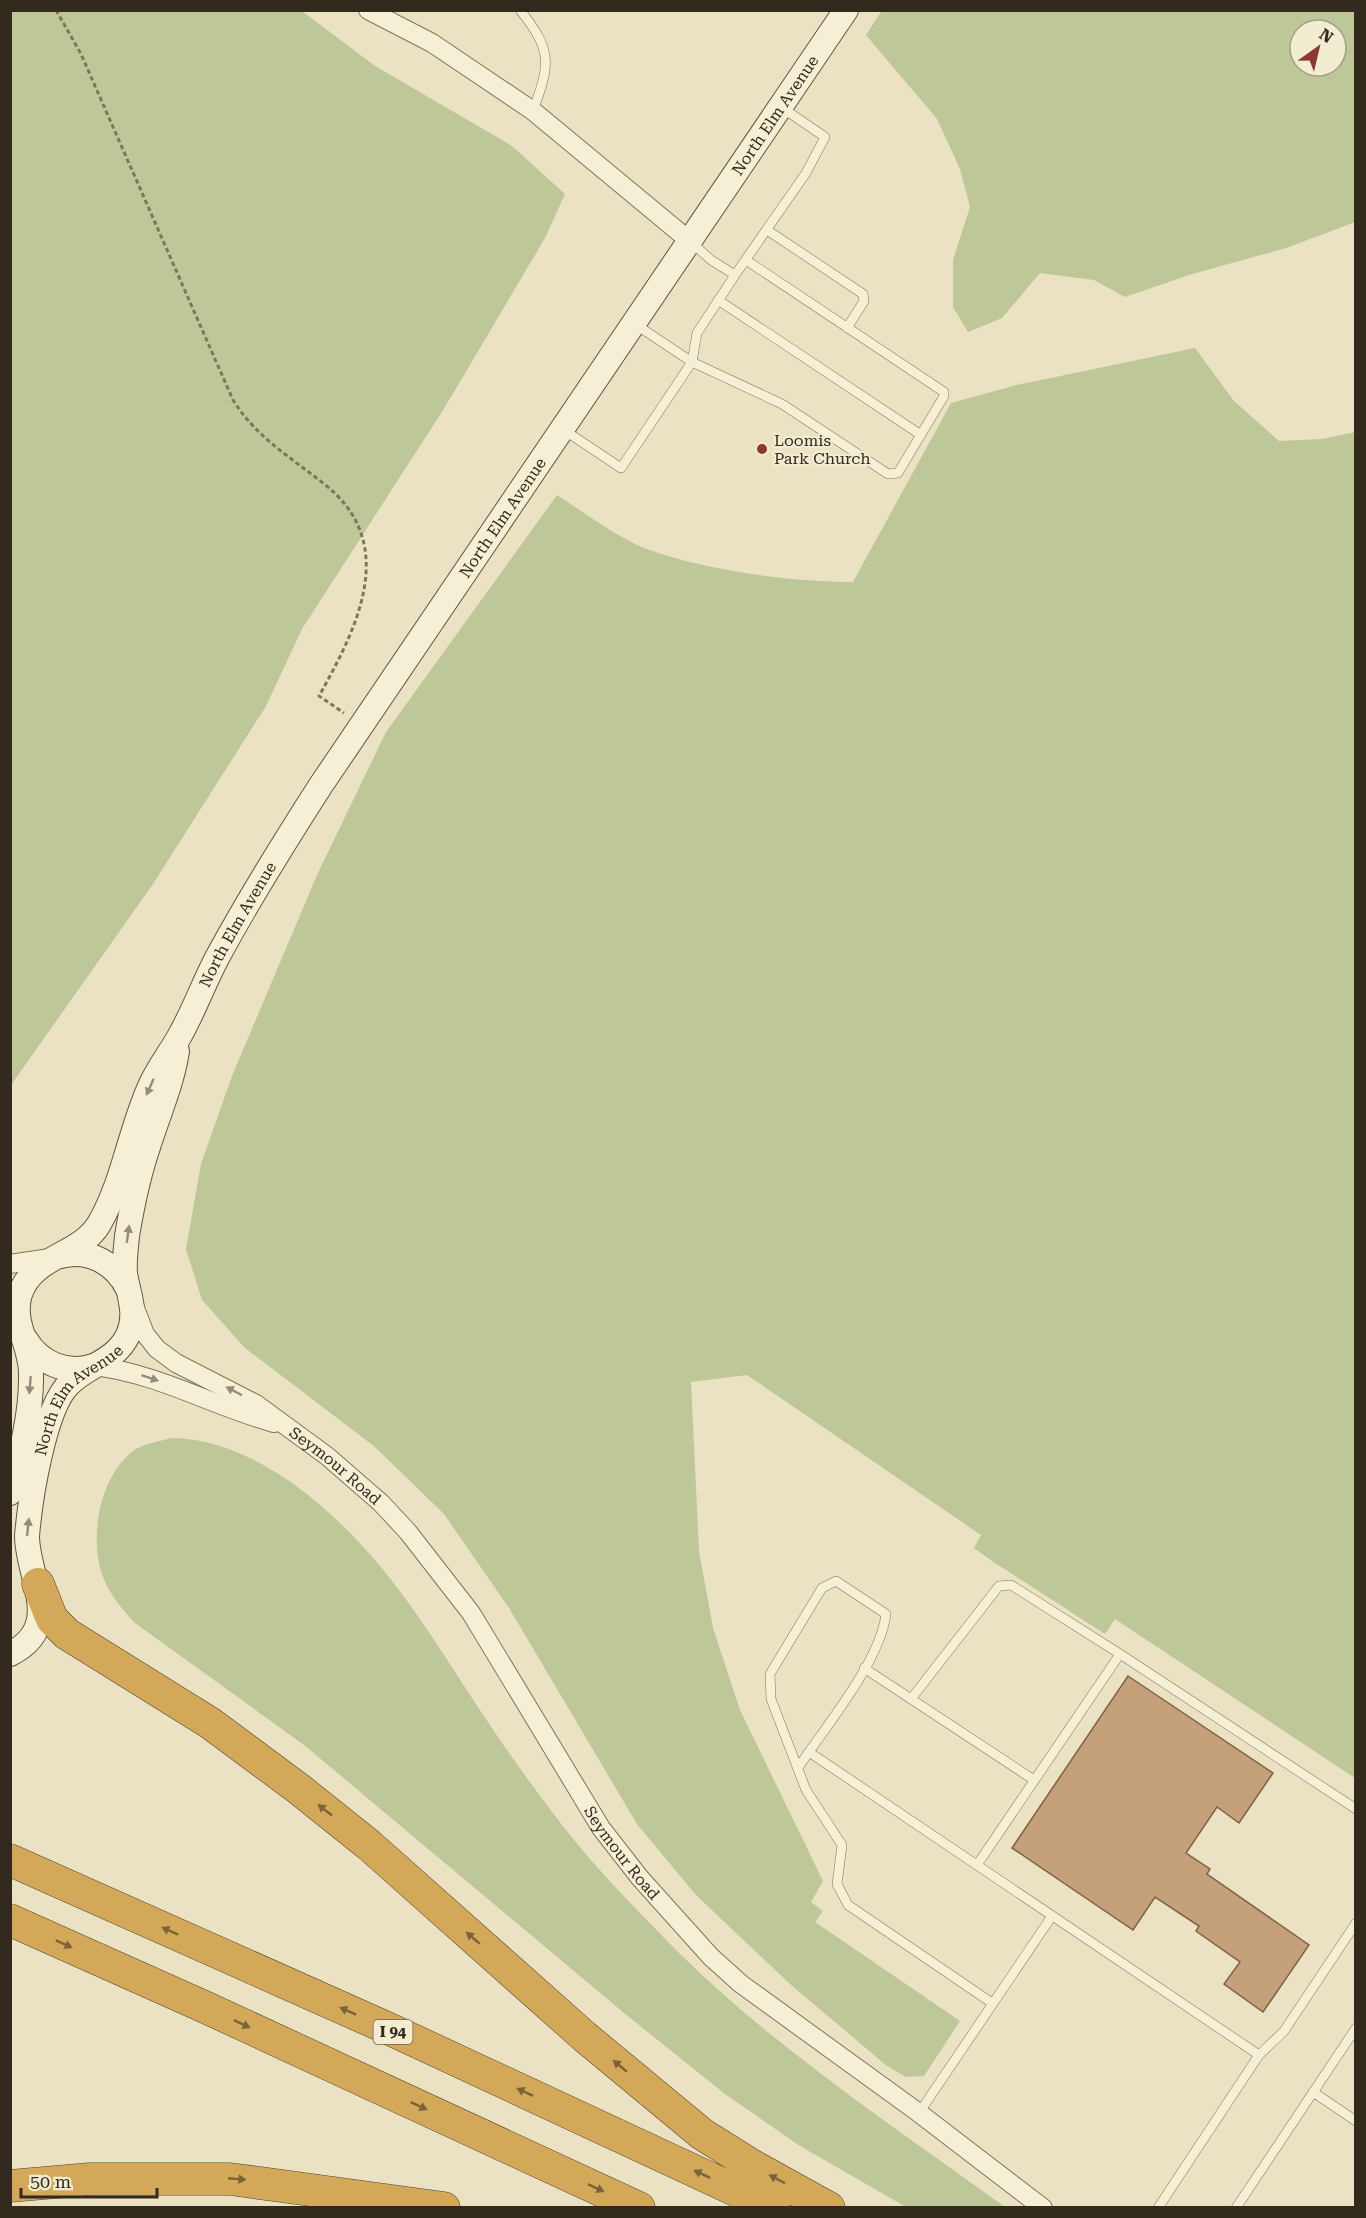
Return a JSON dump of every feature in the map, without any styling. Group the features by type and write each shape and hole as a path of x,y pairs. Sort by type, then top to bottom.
{"highway":[{"path":"38,1584 50,1615 67,1634 210,1723 299,1789 375,1851 585,2037 702,2134 753,2166 829,2208"},
{"name":"I 94","path":"10,1860 385,2027 774,2208"},
{"path":"10,1920 218,2013 639,2208"},
{"path":"10,2186 108,2179 230,2179 444,2208"}],"main road":[{"name":"North Elm Avenue","path":"10,1493 23,1439 31,1377 29,1355 15,1322 23,1286 36,1269 88,1239 101,1220 149,1087 180,1037 217,958 252,895 321,785 564,430 846,10"},
{"name":"North Elm Avenue","path":"10,1654 30,1638 38,1622 41,1603 29,1555 27,1536 49,1420 63,1390 93,1366 116,1352 129,1334 133,1312 125,1272 134,1196 171,1079 180,1037"},
{"path":"55,1257 76,1254 99,1259 117,1272 129,1292"},
{"name":"Seymour Road","path":"15,1322 30,1347 46,1361 67,1368 93,1366"},
{"path":"10,1552 29,1567 38,1584"}],"street":[{"path":"368,10 432,43 533,111 691,242"},
{"path":"10,1264 55,1257"},
{"name":"Seymour Road","path":"129,1292 144,1334 157,1349 176,1363 247,1398 327,1456 364,1487 438,1566 487,1638 601,1828 693,1938 741,1984 918,2113 1042,2208"},
{"name":"Seymour Road","path":"93,1366 118,1368 150,1377 249,1416 282,1425"}],"lane":[{"path":"526,13 540,35 547,72 533,111"},
{"path":"564,430 621,468 692,362 697,333 806,172 825,137 781,107"},
{"path":"766,230 863,294 864,301 847,328"},
{"path":"691,242 711,260 735,275"},
{"path":"635,324 692,362 782,404 888,474 898,473 944,396 944,392 746,260"},
{"path":"718,300 921,435"},
{"path":"798,1768 864,1668 885,1627 886,1614 836,1581 822,1588 770,1674 771,1700 806,1790 842,1845 837,1884 848,1905 992,2003"},
{"path":"912,1699 999,1586 1011,1586 1120,1654 1356,1809"},
{"path":"977,1865 1120,1654"},
{"path":"864,1668 1034,1780"},
{"path":"809,1752 1259,2055"},
{"path":"918,2113 1052,1916"},
{"path":"1158,2208 1259,2055 1284,2031 1356,1923"},
{"path":"1236,2208 1356,2028"},
{"path":"1313,2092 1356,2121"}],"path":[{"path":"56,10 81,54 241,414 275,448 337,494 357,524 366,558 364,595 348,641 319,696 362,725"}],"green space":[{"path":"11,10 302,11 375,66 512,146 565,194 545,238 445,407 302,629 266,706 153,884 11,1085"},
{"path":"882,10 1355,11 1355,222 1286,248 1189,275 1125,297 1094,280 1040,273 1002,318 968,332 953,307 953,260 970,207 960,169 937,119 866,35"},
{"path":"1195,348 1234,401 1279,441 1322,439 1355,432 1355,1778 1115,1619 1105,1634 992,1561 974,1548 981,1535 747,1375 691,1382 699,1551 713,1628 740,1710 823,1881 811,1902 823,1911 815,1922 960,2021 924,2076 906,2077 887,2066 790,1984 696,1895 637,1824 509,1608 444,1514 375,1447 245,1348 202,1300 186,1249 201,1164 232,1076 317,875 386,732 557,495 623,537 667,556 693,563 774,577 853,582 951,403 1017,385"},
{"path":"172,1438 221,1446 252,1459 295,1485 327,1511 380,1565 402,1594 505,1747 572,1838 676,1950 714,1986 794,2053 1005,2207 906,2207 800,2146 725,2094 624,2013 304,1745 135,1623 117,1602 103,1577 97,1544 100,1507 114,1474 124,1460 140,1447"}],"building":[{"path":"1128,1676 1273,1773 1239,1823 1217,1807 1186,1853 1210,1869 1207,1874 1309,1945 1263,2012 1224,1984 1240,1962 1196,1931 1199,1926 1155,1897 1133,1930 1012,1848"}],"place":[{"name":"Loomis Park Church","path":"762,449"}]}
